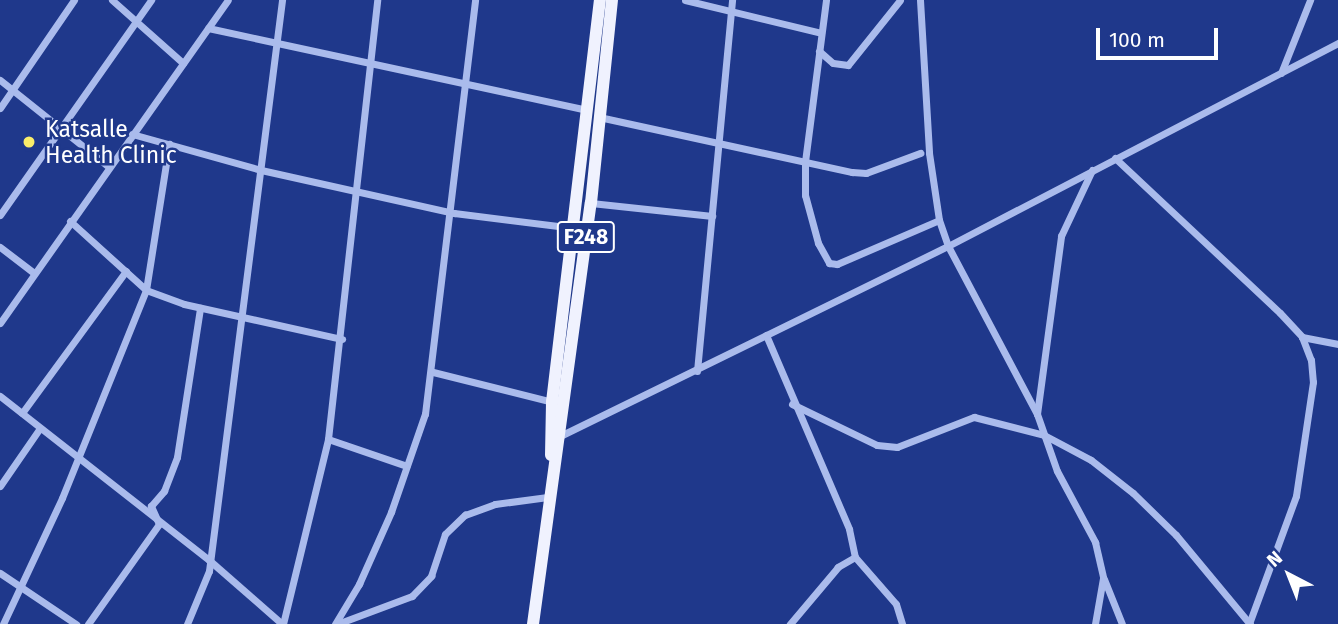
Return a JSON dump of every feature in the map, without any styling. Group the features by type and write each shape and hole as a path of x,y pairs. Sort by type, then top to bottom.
{"main road":[{"name":"F248","path":"551,473 561,436 591,203 600,0"},
{"name":"F248","path":"533,624 551,473 552,402 574,228 612,0"}],"street":[{"path":"0,108 74,0"},
{"path":"112,0 183,63"},
{"path":"0,215 151,0"},
{"path":"0,323 228,0"},
{"path":"187,624 206,584 244,317 282,0"},
{"path":"0,396 159,524 209,560 283,624 328,439 342,340 377,0"},
{"path":"336,624 359,584 407,466 433,372 449,212 468,83 475,0"},
{"path":"685,0 821,33"},
{"path":"697,371 732,0"},
{"path":"826,0 805,161 808,218 829,263 837,264 939,220"},
{"path":"819,51 833,63 848,65 900,0"},
{"path":"920,0 929,153 939,220 948,246 1037,414 1057,471 1095,542 1103,578 1122,624"},
{"path":"1281,74 1310,0"},
{"path":"208,28 468,83 718,145 866,173 920,153"},
{"path":"561,436 948,246 1338,43"},
{"path":"0,80 109,167"},
{"path":"132,134 261,170 449,212 574,228"},
{"path":"4,624 78,458 146,290 169,144"},
{"path":"1115,158 1302,337 1313,382 1302,471 1249,624"},
{"path":"1037,414 1059,246 1092,170"},
{"path":"591,203 712,216"},
{"path":"70,221 146,290 200,308 342,340"},
{"path":"0,247 34,273"},
{"path":"22,413 125,271"},
{"path":"159,524 151,506 164,491 177,457 200,308"},
{"path":"766,335 792,404 849,529 855,557 897,604 902,624"},
{"path":"1302,337 1338,344"},
{"path":"433,372 552,402"},
{"path":"792,404 877,445 897,447 974,417 1044,435 1091,460 1133,493 1176,535 1249,624"},
{"path":"0,486 40,428"},
{"path":"328,439 407,466"},
{"path":"336,624 412,596 431,576 445,534 465,515 495,504 548,497"},
{"path":"88,624 159,524"},
{"path":"790,624 838,567 855,557"},
{"path":"0,573 76,624"},
{"path":"1095,624 1103,578"}],"place":[{"name":"Katsalle Health Clinic","path":"29,142"}]}
